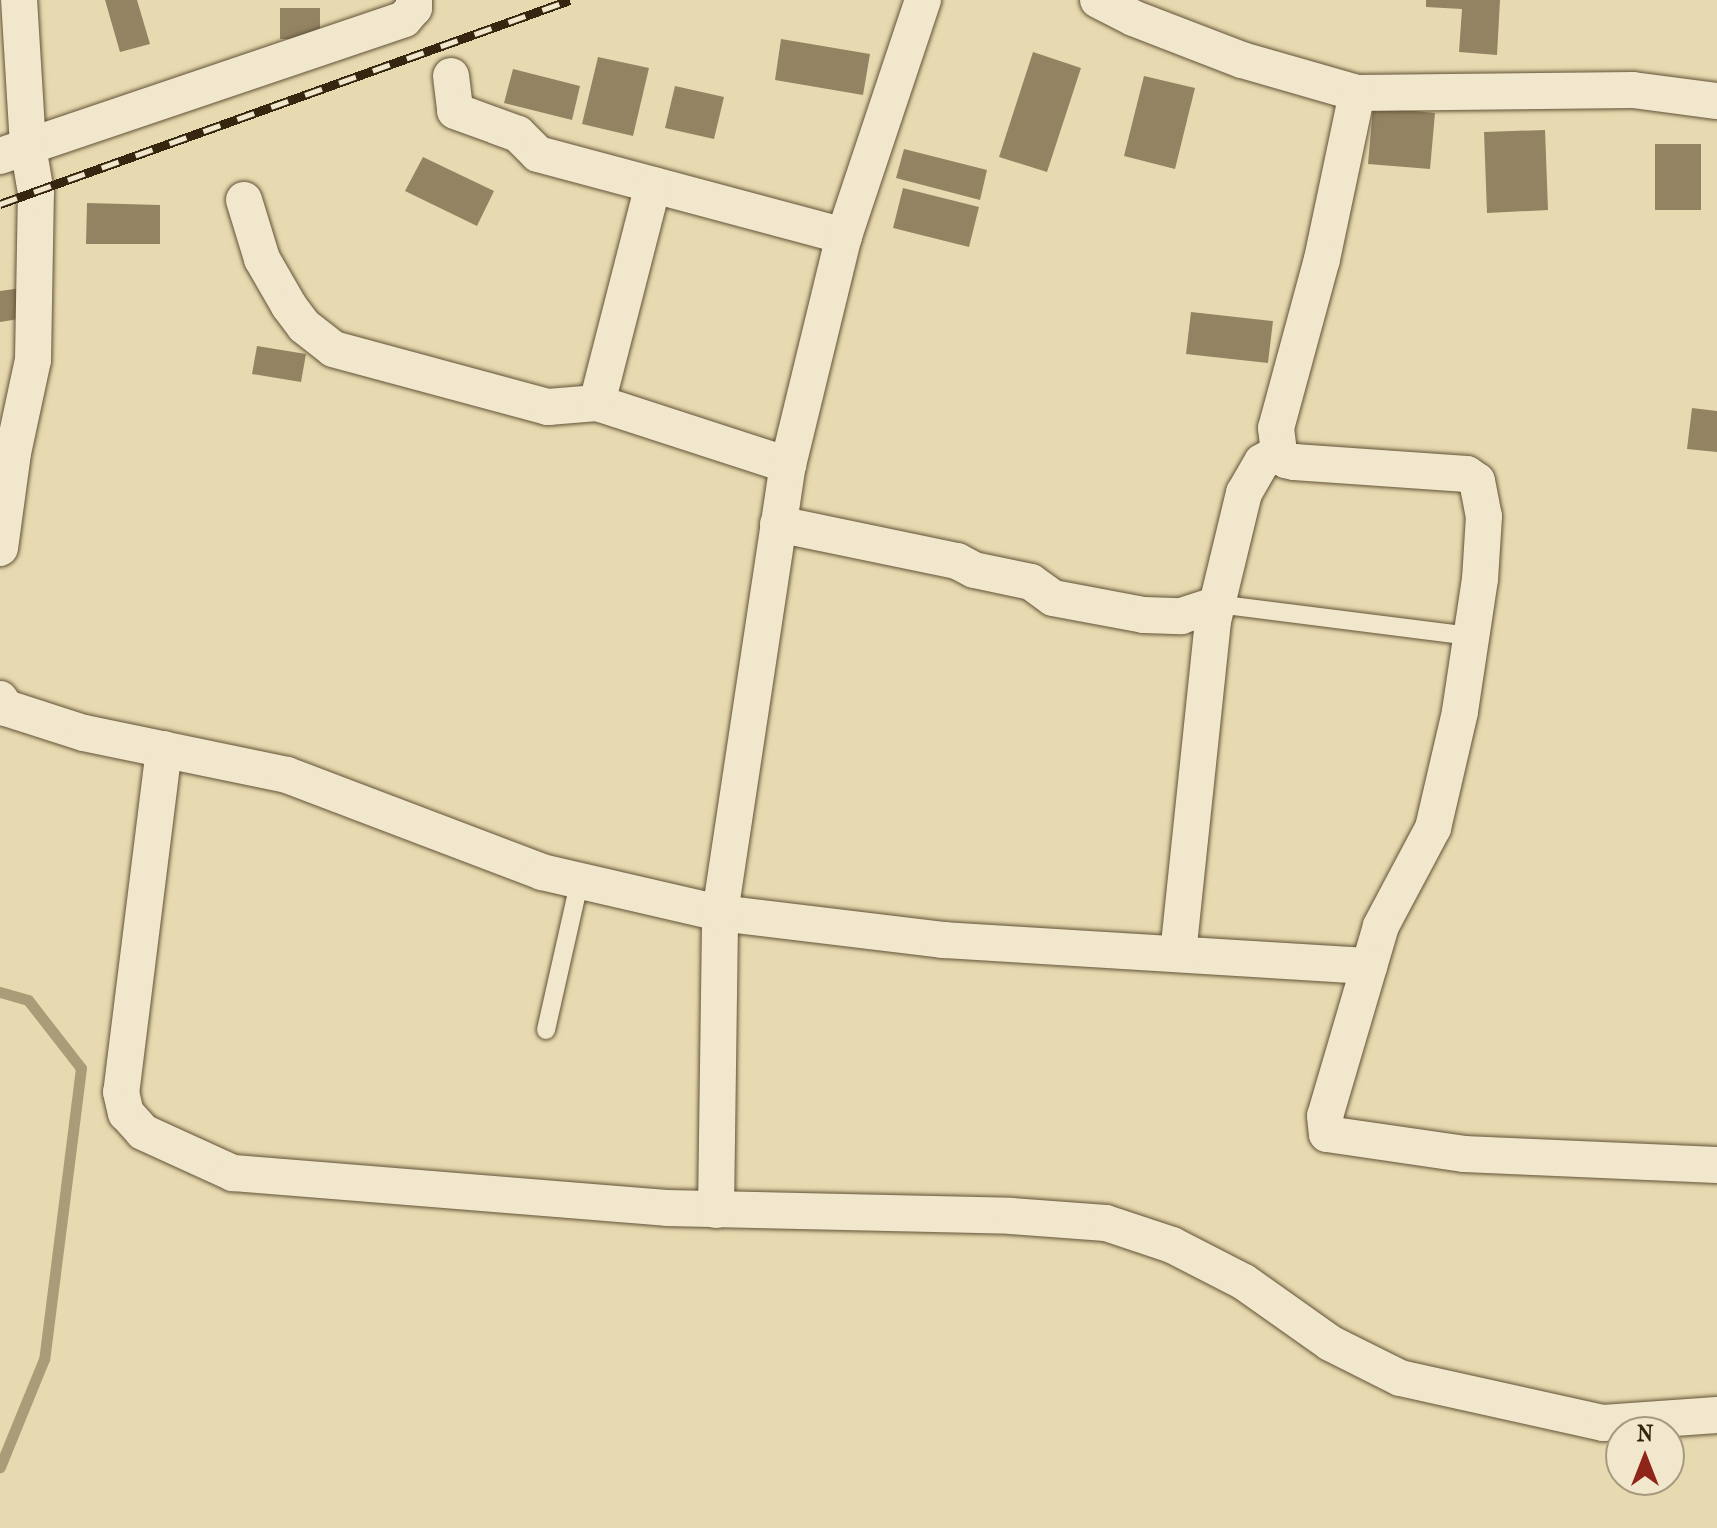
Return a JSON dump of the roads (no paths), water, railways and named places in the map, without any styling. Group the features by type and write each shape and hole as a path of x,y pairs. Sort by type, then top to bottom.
{"street":[{"path":"0,548 13,453 33,360 36,193 14,151 19,0"},
{"path":"14,151 404,19 414,8 414,0"},
{"path":"716,1210 720,913 788,465 844,236 923,0"},
{"path":"1098,0 1133,18 1242,60 1357,93 1633,90 1717,101"},
{"path":"451,76 455,111 464,117 518,134 538,154 844,236"},
{"path":"1357,93 1322,259 1276,428 1279,452 1294,462 1456,472 1477,481 1484,516 1480,579 1460,712 1433,828 1381,926 1325,1116 1327,1134 1464,1154 1717,1165"},
{"path":"597,403 653,185"},
{"path":"244,200 262,259 289,306 304,326 333,349 548,407 597,403 788,465"},
{"path":"1178,954 1195,767 1217,604 1244,493 1262,462 1279,452"},
{"path":"778,524 957,561 974,570 1031,582 1053,598 1144,615 1181,616 1217,604"},
{"path":"0,699 6,708 84,733 287,775 542,872 720,913 943,940 1369,966"},
{"path":"164,749 121,1092 126,1113 143,1132 233,1173 716,1210 1011,1216 1106,1223 1172,1245 1244,1282 1330,1343 1400,1378 1603,1423 1717,1415"}],"lane":[{"path":"1217,604 1471,636"},
{"path":"546,1030 580,879"}],"waterway":[{"path":"0,992 28,1000 81,1068 44,1359 0,1467"}],"railway":[{"path":"0,204 570,0"}]}
